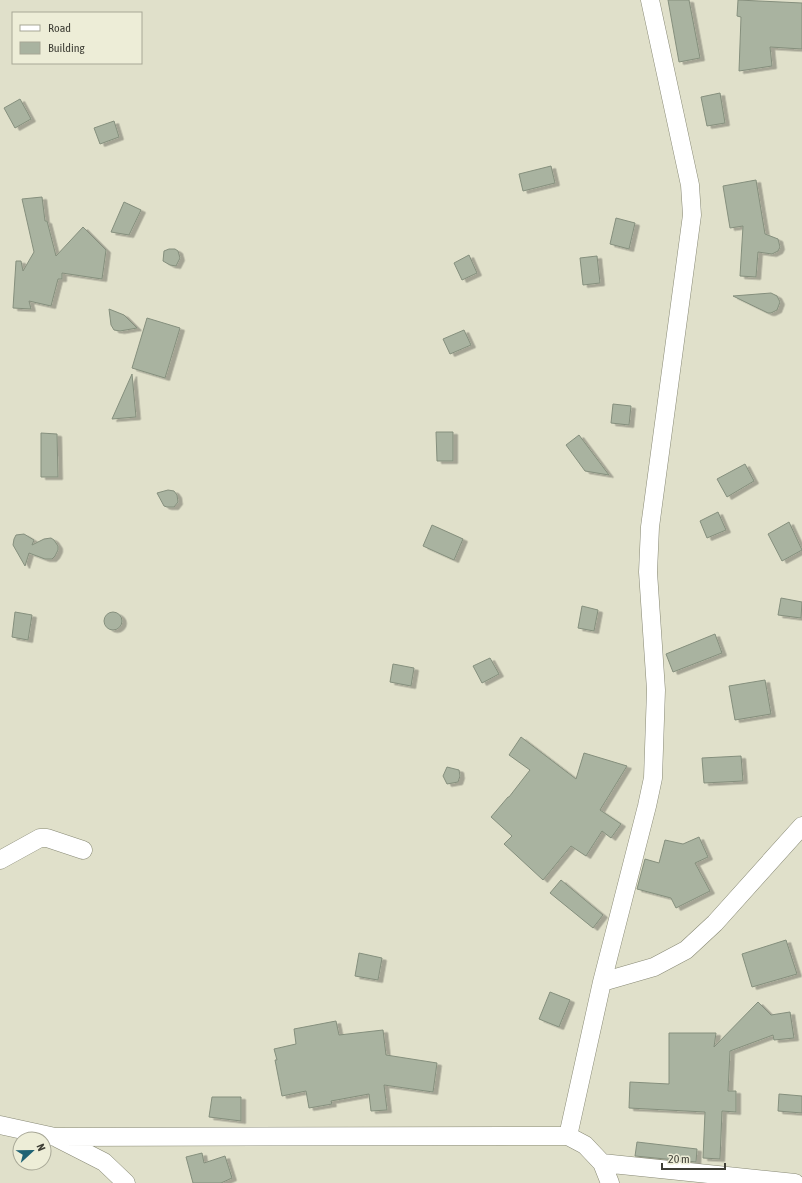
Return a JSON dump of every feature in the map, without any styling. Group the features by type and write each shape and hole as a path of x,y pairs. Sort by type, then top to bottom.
{"street":[{"path":"568,1136 602,982 653,778 656,690 648,572 650,528 692,215 690,186 650,0"},
{"path":"602,982 654,967 686,950 715,923 802,826"},
{"path":"0,860 40,838 47,838 83,850"},
{"path":"0,1125 55,1137 568,1136 585,1145 602,1162 610,1183"},
{"path":"55,1137 104,1162 126,1183"},
{"path":"602,1162 795,1183"}],"building":[{"path":"668,0 689,0 700,58 679,62"},
{"path":"738,0 802,3 802,49 770,47 772,66 739,71 741,17 737,16"},
{"path":"720,93 725,123 707,126 701,97"},
{"path":"20,99 31,119 15,128 4,108"},
{"path":"114,121 119,137 100,144 94,128"},
{"path":"551,166 555,183 523,191 519,174"},
{"path":"756,180 765,234 778,239 780,247 778,251 772,254 758,252 756,277 740,276 743,226 730,228 723,186"},
{"path":"42,197 45,221 47,221 56,256 83,227 106,250 102,279 62,273 62,279 58,279 51,306 29,301 31,309 13,308 16,261 21,261 23,271 34,252 22,199"},
{"path":"124,202 141,210 129,235 111,232"},
{"path":"616,218 635,223 629,249 610,244"},
{"path":"175,249 178,251 180,258 176,266 170,265 163,261 164,251"},
{"path":"469,255 477,273 462,280 454,263"},
{"path":"597,256 600,283 583,285 580,258"},
{"path":"771,293 777,296 780,302 777,310 771,313 768,313 733,296"},
{"path":"109,309 124,315 137,328 120,331 114,330 111,325"},
{"path":"147,318 180,328 165,378 132,368"},
{"path":"464,330 471,345 450,354 443,339"},
{"path":"132,374 136,417 112,419"},
{"path":"613,404 631,406 629,425 611,423"},
{"path":"436,432 453,432 453,461 437,461"},
{"path":"41,433 57,434 58,477 41,477"},
{"path":"579,435 609,475 585,471 566,445"},
{"path":"745,464 754,481 727,497 717,479"},
{"path":"168,490 174,491 177,495 178,502 174,507 164,506 157,493"},
{"path":"718,512 726,530 707,538 700,521"},
{"path":"789,522 802,550 782,561 768,534"},
{"path":"432,525 463,539 454,560 423,546"},
{"path":"24,534 34,540 32,545 44,539 51,538 54,540 58,546 55,556 52,559 45,559 29,553 25,566 13,545 16,535"},
{"path":"781,598 802,602 801,618 778,615"},
{"path":"582,606 598,610 594,631 578,628"},
{"path":"15,612 32,615 28,640 12,637"},
{"path":"113,612 119,615 122,621 119,627 113,630 107,627 104,621 107,615"},
{"path":"715,634 722,653 673,672 666,654"},
{"path":"490,658 499,674 482,683 473,666"},
{"path":"393,664 414,668 411,686 390,682"},
{"path":"765,680 771,714 735,720 729,686"},
{"path":"521,737 576,779 584,753 627,766 600,810 621,824 611,838 602,831 586,856 571,846 543,880 504,844 512,836 491,817 530,770 509,755"},
{"path":"741,756 743,781 704,783 702,758"},
{"path":"447,767 459,770 460,776 458,782 447,784 443,776"},
{"path":"699,837 708,857 695,863 710,891 676,908 671,898 637,889 645,859 659,863 665,840 683,844"},
{"path":"561,880 603,915 593,928 550,893"},
{"path":"786,940 797,974 752,987 742,954"},
{"path":"359,953 382,958 378,980 355,976"},
{"path":"550,992 570,1000 559,1027 539,1019"},
{"path":"758,1002 771,1015 790,1012 794,1038 774,1040 773,1035 730,1051 728,1091 736,1091 736,1112 722,1111 720,1159 703,1158 705,1112 629,1108 630,1082 669,1084 669,1033 716,1033 714,1047"},
{"path":"336,1021 339,1035 383,1030 386,1055 437,1063 433,1092 384,1085 387,1110 371,1111 369,1094 331,1101 332,1104 309,1108 306,1091 282,1096 274,1049 296,1044 294,1029"},
{"path":"779,1094 802,1096 802,1113 778,1111"},
{"path":"212,1097 241,1097 241,1121 209,1117"},
{"path":"637,1142 697,1149 696,1162 635,1156"},
{"path":"202,1153 204,1163 225,1156 232,1178 221,1183 193,1183 186,1157"}]}
